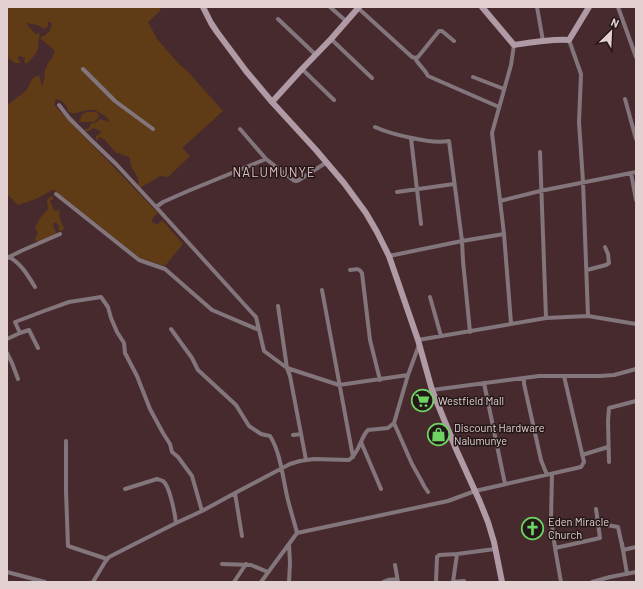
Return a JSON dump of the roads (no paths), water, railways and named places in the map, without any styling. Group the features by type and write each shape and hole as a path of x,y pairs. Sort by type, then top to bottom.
{"street":[{"path":"203,7 217,32 272,102 327,162 344,183 366,213 377,232 389,256 418,342 432,390 489,527 502,582"},
{"path":"330,7 346,21"},
{"path":"482,7 514,46 511,65 492,133 504,234 511,323"},
{"path":"538,7 543,41"},
{"path":"569,40 589,7"},
{"path":"618,7 636,57"},
{"path":"272,102 359,8 412,57 416,58 419,65 426,71 428,76 499,106"},
{"path":"278,19 316,55"},
{"path":"416,58 439,31 442,31 454,41"},
{"path":"331,39 372,78"},
{"path":"514,46 543,41 569,40"},
{"path":"569,40 581,74 579,122 583,182 588,316"},
{"path":"83,69 115,102 153,129"},
{"path":"302,69 334,100"},
{"path":"473,77 504,89"},
{"path":"625,99 636,139"},
{"path":"59,105 156,207 256,317 264,351 288,368 339,385 408,376"},
{"path":"375,127 388,133 411,138 434,142 449,142 462,240 470,332"},
{"path":"240,129 266,159 292,180 299,180 327,162"},
{"path":"411,138 421,224"},
{"path":"540,152 540,191 546,318"},
{"path":"156,207 188,190 266,159"},
{"path":"500,201 540,191 634,172 636,200"},
{"path":"397,192 454,184"},
{"path":"56,194 139,260 165,269 212,310 259,330"},
{"path":"8,258 60,234"},
{"path":"389,256 462,240 504,234"},
{"path":"587,270 609,263 605,246"},
{"path":"8,258 17,262 35,287"},
{"path":"350,270 357,269 362,273 370,340 380,380"},
{"path":"322,290 353,457"},
{"path":"430,296 441,336"},
{"path":"20,333 15,322 69,302 101,297 108,307 117,332 124,343 125,353 137,376 150,409 170,444 172,452 178,457 192,476 202,512"},
{"path":"278,306 288,368 306,460"},
{"path":"418,342 441,336 546,318 588,316 636,324"},
{"path":"7,339 29,330 38,348"},
{"path":"171,330 192,358 198,370 236,405 250,426 261,434 270,436 273,440 282,469 287,496 297,533"},
{"path":"93,582 107,559 176,523 202,512 235,493 296,462 324,459 349,460 359,448 368,430 388,428 394,423 418,342"},
{"path":"7,353 18,379"},
{"path":"432,390 545,375 614,375 636,369"},
{"path":"261,582 297,533 448,501 505,484 581,467 584,462 564,376"},
{"path":"524,378 541,460 549,474 551,518 562,582"},
{"path":"484,383 505,484"},
{"path":"609,462 609,408 636,401"},
{"path":"394,423 412,464 428,492"},
{"path":"292,435 301,434"},
{"path":"66,441 68,546 107,559"},
{"path":"362,442 381,489"},
{"path":"582,455 608,447"},
{"path":"125,489 157,479 165,482 168,488 176,523"},
{"path":"235,493 242,536"},
{"path":"555,548 600,538 596,509"},
{"path":"607,525 618,527 623,550"},
{"path":"622,543 627,574"},
{"path":"289,544 289,582"},
{"path":"623,550 636,547"},
{"path":"436,582 438,556 495,550"},
{"path":"457,554 453,582 464,581"},
{"path":"222,564 246,564 268,572"},
{"path":"234,582 246,564"},
{"path":"383,582 388,580 397,581 395,565"},
{"path":"7,572 44,582"},
{"path":"592,582 636,572"}],"place":[{"name":"Westfield Mall","path":"423,401"},
{"name":"Discount Hardware Nalumunye","path":"439,434"},
{"name":"Eden Miracle Church","path":"533,528"}],"district":[{"name":"NALUMUNYE","path":"274,172"}]}
